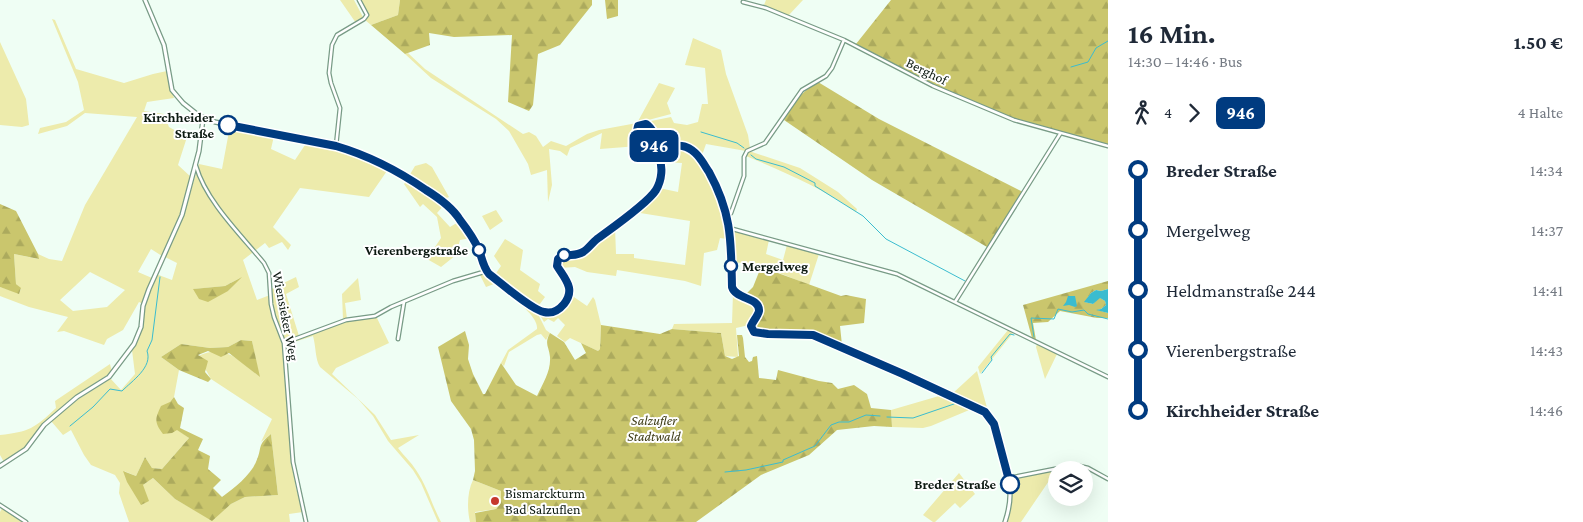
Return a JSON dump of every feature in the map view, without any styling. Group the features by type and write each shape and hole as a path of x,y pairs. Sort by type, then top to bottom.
{"main road":[{"path":"145,0 164,45 172,90 182,103 204,119 336,146 390,166 452,209 478,248 487,271 535,309 544,312 559,309 568,298 570,288 557,266 558,259 584,252 594,241 646,201 658,185 662,172 659,156 654,145 640,136 637,131 638,126 642,124 650,126 658,140 664,144 686,147 696,153 719,191 728,216 733,292 738,296 754,301 758,305 758,313 751,326 754,332 813,335 985,412 994,424 1009,478 1010,496 1005,522"},
{"path":"0,466 26,449 44,425 77,397 109,377 137,341 145,298 182,215 196,165 204,119"}],"street":[{"path":"336,146 340,108 329,73 332,45 337,36 364,19 367,15 359,0"},
{"name":"Berghof","path":"743,2 766,8 844,40 932,86 1014,120 1108,146"},
{"path":"728,216 731,213 744,176 744,156 746,151 766,143 802,90 826,76 832,68 844,40"},
{"path":"955,302 1060,134"},
{"name":"Wiensieker Weg","path":"196,165 204,188 266,267 269,274 271,304 284,343 293,462 306,522"},
{"path":"730,228 898,274 1108,377"},
{"path":"284,343 346,320 375,316 452,281 487,271"},
{"path":"398,339 404,302"},
{"path":"1009,478 1075,465 1088,468 1108,479"},
{"path":"0,505 26,522"}],"shaded area":[{"path":"340,0 354,0 364,19 356,23"},
{"path":"359,0 400,0 398,15 371,25 365,20 368,15"},
{"path":"766,0 803,0 788,16 766,7 764,5"},
{"path":"52,19 55,20 76,69 124,83 167,71 174,98 147,102 144,111 164,114 169,127 187,137 178,165 191,177 181,214 162,256 151,249 138,272 152,278 143,304 139,302 123,330 107,339 104,345 64,331 57,332 68,317 29,307 0,296 0,287 19,293 21,289 16,284 14,254 38,259 38,254 49,259 62,261 85,205 137,117 85,113 67,126 38,134 40,128 66,122 84,110 78,82","holes":["90,272 125,290 107,307 73,311 60,300"]},
{"path":"693,38 721,50 726,74 748,135 750,148 746,151 706,144 701,158 684,146 666,144 650,124 651,121 671,117 674,123 687,125 698,122 702,104 708,104 705,68 685,65"},
{"path":"0,42 26,99 29,125 22,127 0,125"},
{"path":"408,53 425,69 523,134 529,132 536,136 543,147 551,141 566,146 587,134 599,130 637,123 637,134 651,145 600,149 602,133 570,148 567,156 560,151 549,149 552,185 548,202 547,170 531,175 528,164 509,131 496,119 431,78 405,54"},
{"path":"659,83 675,88 667,103 671,114 637,123"},
{"path":"643,125 651,130 661,144 681,147 696,155 716,189 725,216 728,239 720,238 717,250 704,253 701,286 685,281 617,270 616,276 587,272 575,267 560,268 558,265 560,258 584,253 615,227 616,254 634,254 634,258 685,265 690,221 634,212 659,188 678,192 682,163 664,162 656,146 641,134 640,127"},
{"path":"230,126 274,136 271,149 295,160 307,142 349,152 389,168 369,197 300,188 273,227 291,245 288,250 282,242 269,248 265,243 243,260 257,300 270,295 273,318 283,344 292,462 296,488 303,512 289,514 290,522 129,522 119,493 120,483 115,475 91,465 71,430 63,435 51,421 77,400 110,378 121,390 135,374 132,350 138,341 142,327 146,298 156,274 172,280 177,263 165,257 183,216 199,164 222,169","holes":["240,278 228,291 194,289 225,286","241,340 252,341 259,376 238,359 224,352 208,352 198,356 211,379 272,419 261,442 271,434 278,495 245,497 231,504 212,520 175,499 153,478 143,485 124,471 136,476 145,457 152,468 162,469 189,438 177,429 170,402 174,397 179,370 161,357 181,344 210,348 228,347"]},
{"path":"749,151 800,168 838,192 857,209 856,212 789,174 746,156"},
{"path":"426,163 432,167 449,197 442,200 409,176 415,166"},
{"path":"408,179 444,205 437,213 450,227 460,221 471,238 460,240 456,255 441,267 427,259 441,238 437,217 423,204 420,207 404,184"},
{"path":"496,210 503,221 490,230 482,216"},
{"path":"731,230 769,240 766,254 783,260 787,245 819,254 809,285 762,267 732,262"},
{"path":"505,239 523,250 520,270 540,284 538,291 545,297 537,308 494,276 501,266 494,256"},
{"path":"487,273 537,312 546,330 550,333 546,340 541,334 537,335 509,352 504,366 501,363 508,350 537,329 536,323 533,317 513,298 494,284 486,287 480,275"},
{"path":"296,277 299,287 286,294 299,336 343,320 342,294 358,278 361,300 345,303 347,319 376,316 389,343 336,368 332,374 375,415 391,440 419,435 398,448 420,476 441,522 438,522 421,483 413,470 388,441 373,416 358,399 320,367 313,336 285,345 275,317 271,289"},
{"path":"733,293 751,301 756,306 754,316 749,325 736,328 738,357 725,356 721,333 672,329 674,324 732,323"},
{"path":"571,295 587,306 593,297 595,300 601,325 600,349 598,351 570,338 565,342 557,336 565,325 558,318 554,322 548,319 544,322 540,315 541,313 551,313 559,310 566,304"},
{"path":"1008,330 1013,333 980,374 978,367"},
{"path":"1037,344 1057,354 1045,379 1036,347"},
{"path":"110,364 112,372 71,399 43,425 25,448 4,462 0,455 0,435 18,432 37,425 56,408 55,401"},
{"path":"977,371 989,415 952,394"},
{"path":"941,393 974,408 923,428 892,427 891,410 939,396"},
{"path":"1048,471 1048,482 1021,522 1006,522 1013,478"},
{"path":"959,473 975,494 960,508 955,503 933,522 923,515"},
{"path":"473,480 501,491 502,503 496,509 475,512 476,522 470,522 468,501"},
{"path":"2,508 25,522 0,522"}],"green space":[{"path":"400,0 592,0 592,5 560,45 538,54 533,105 529,111 508,102 512,35 454,37 429,33 430,45 405,54 371,25 398,15"},
{"path":"605,0 618,0 618,16 607,19"},
{"path":"891,0 1108,0 1108,145 1015,120 934,85 856,44"},
{"path":"818,82 879,119 1023,192 987,247 872,180 784,120 798,98"},
{"path":"0,204 16,211 38,254 39,259 14,254 16,284 21,288 19,294 0,287"},
{"path":"761,267 841,296 846,295 866,299 864,323 840,326 842,345 813,334 768,334 754,331 752,325 759,314 758,305 744,296 753,287"},
{"path":"242,277 228,291 208,302 199,299 193,289 225,286"},
{"path":"1108,281 1108,289 1096,290 1091,293 1085,302 1093,304 1099,297 1105,301 1106,305 1098,310 1108,313 1108,318 1097,318 1060,311 1048,322 1033,323 1036,340 1032,338 1023,305"},
{"name":"Salzufler Stadtwald","path":"601,325 660,334 672,329 721,333 725,356 732,359 739,356 737,335 742,335 745,357 749,362 752,361 753,357 757,356 759,378 776,380 778,370 832,383 838,389 854,385 867,394 871,408 891,410 892,427 874,426 837,430 809,455 761,475 696,522 476,522 475,513 496,509 501,503 501,491 473,480 475,471 474,440 471,429 451,401 438,347 465,331 469,345 468,359 483,394 485,394 501,363 516,385 537,396 549,367 550,357 547,343 550,333 564,342 575,360 586,353 581,343 598,351 600,349"},
{"path":"241,340 252,341 260,377 229,353 221,357 208,351 198,355 208,361 205,372 211,379 208,382 179,370 161,357 181,344 210,348 228,347"},
{"path":"174,397 178,404 184,408 180,428 203,439 198,450 210,456 208,469 221,480 213,488 222,497 250,472 256,462 262,444 271,434 278,495 245,497 231,504 212,521 175,499 153,478 143,485 149,501 141,505 127,482 123,471 136,476 145,457 152,468 162,469 189,438 177,430 172,433 163,434 158,426 157,417 161,406 170,402"}],"water":[{"path":"1108,289 1108,313 1096,310 1106,305 1105,301 1100,298 1093,304 1084,302 1096,290"},
{"path":"1068,296 1075,296 1077,306 1063,306"}],"waterway":[{"path":"1071,67 1088,62 1096,48 1108,41"},
{"path":"701,132 737,143 744,148"},
{"path":"751,155 756,159 784,167 815,183 815,186 863,216 886,239 965,281"},
{"path":"70,426 93,407 110,389 122,391 144,368 147,363 147,351 152,340 160,277"},
{"path":"1034,337 1031,318 1054,319 1058,309 1072,312 1084,310 1088,314 1108,319"},
{"path":"982,373 992,360 991,357 1010,334 1014,335"},
{"path":"887,417 913,418 954,404"},
{"path":"725,472 746,470 783,462 783,460 815,446 831,425 839,422 849,422 866,415 880,416"}],"bus line":[{"name":"946","path":"228,125 336,146 390,166 452,209 478,248 489,274 535,309 550,312 559,309 565,303 570,292 567,280 557,266 558,259 584,252 594,241 646,201 656,190 662,172 657,149 640,136 637,131 638,126 646,124 650,126 658,140 662,143 680,145 696,153 719,191 728,216 730,228 733,292 738,296 754,301 758,305 758,313 751,326 754,332 758,334 813,335 825,339 985,412 994,424 1010,484"}],"place":[{"name":"Kirchheider Straße","path":"228,125"},
{"name":"Vierenbergstraße","path":"479,250"},
{"name":"Mergelweg","path":"731,266"},
{"name":"Breder Straße","path":"1010,484"},
{"name":"Bismarckturm Bad Salzuflen","path":"495,501"}]}
